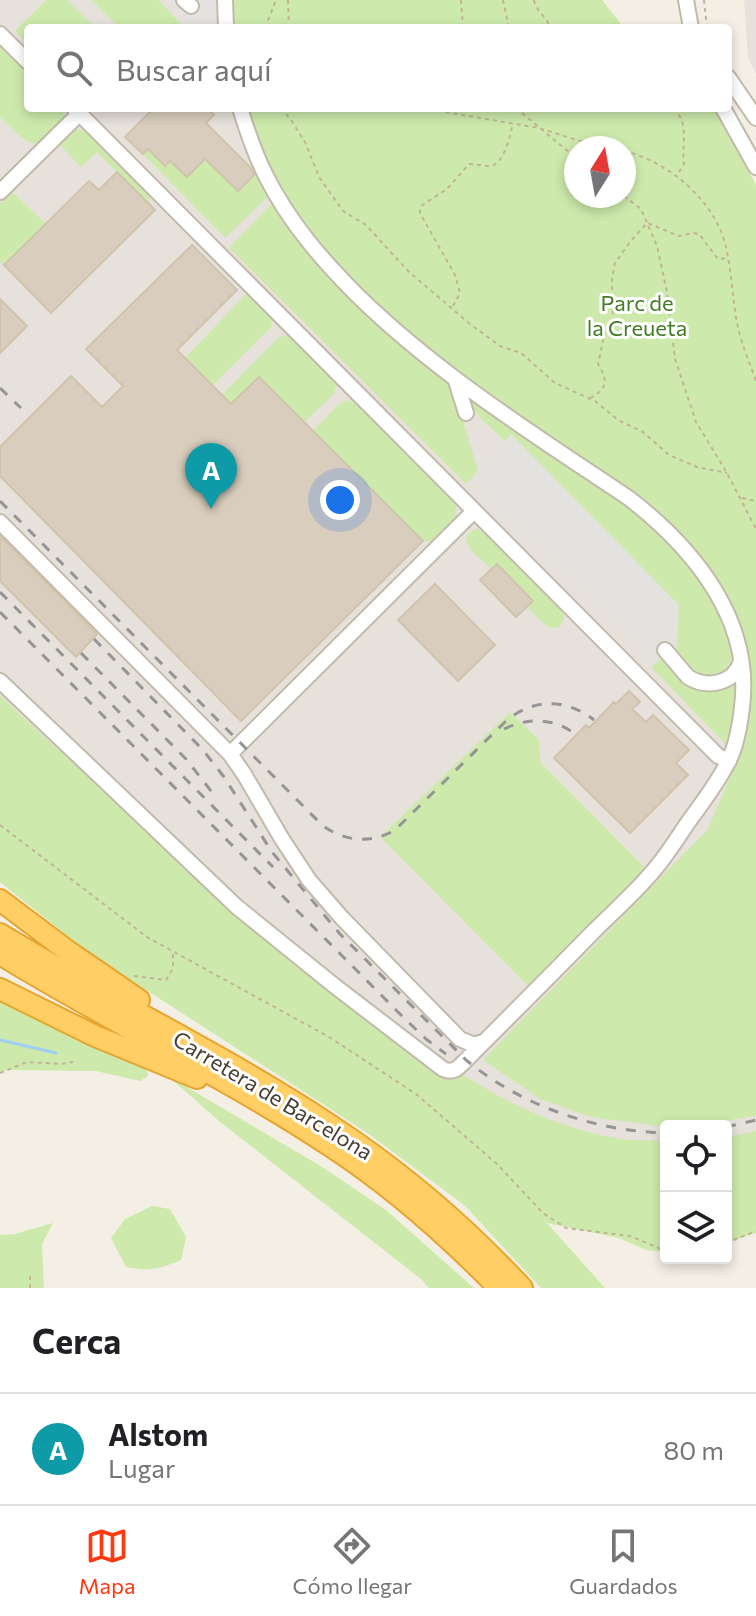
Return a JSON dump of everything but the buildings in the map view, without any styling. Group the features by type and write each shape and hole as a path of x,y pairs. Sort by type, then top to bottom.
{"highway":[{"path":"0,900 106,979 251,1077"},
{"name":"Carretera de Barcelona","path":"0,934 330,1125 397,1173 451,1218 522,1288"},
{"name":"Carretera de Barcelona","path":"0,954 332,1147 386,1186 445,1236 499,1288"},
{"path":"0,989 132,1052 254,1099"}],"street":[{"path":"225,0 226,24"},
{"path":"686,0 690,24"},
{"path":"0,34 24,58"},
{"path":"732,83 756,118"},
{"path":"0,192 75,112"},
{"path":"77,112 718,756 729,761"},
{"path":"0,681 237,907 449,1072 455,1071 653,871 729,761 736,741 743,699 741,661 736,635 718,593 703,571 669,531 630,499 456,381 393,330 334,272 293,222 265,176 241,112"},
{"path":"725,112 756,167"},
{"path":"456,381 466,413"},
{"path":"230,754 474,511"},
{"path":"0,522 230,754 295,861 327,901 460,1039 474,1045 485,1041"},
{"path":"665,650 692,681 708,684 722,682 734,675 741,661"}],"path":[{"path":"267,24 276,0"},
{"path":"288,0 289,24"},
{"path":"461,0 463,24"},
{"path":"503,0 508,24"},
{"path":"534,0 549,24"},
{"path":"704,0 707,24"},
{"path":"284,112 305,142 319,177 343,211 366,225 408,271 452,307 500,346 521,353 555,383 595,401 618,420 643,432 669,455 697,467 727,473"},
{"path":"446,112 539,128 564,136"},
{"path":"521,112 564,148"},
{"path":"676,112 682,121 684,164 676,176"},
{"path":"452,307 460,293 455,275 420,213 421,206 447,189 469,164 496,165 503,158 513,123"},
{"path":"636,154 676,176 707,207 724,240 736,320 756,381"},
{"path":"636,205 641,209 657,246 667,292 675,359 696,422 756,529"},
{"path":"589,399 600,393 605,385 598,364 605,332 613,323 612,279 615,263 647,223"},
{"path":"647,223 679,236 699,234 713,255 718,259 728,258"},
{"path":"740,497 756,501"},
{"path":"0,825 147,937 329,1037 416,1094 497,1164 543,1213 566,1228 630,1236 660,1248"},
{"path":"128,975 166,980 173,969 173,951"},
{"path":"0,1073 27,1062 73,1062"},
{"path":"732,1241 756,1231"},
{"path":"30,1275 30,1288"}],"shaded area":[{"path":"0,0 253,0 247,24 24,24 24,112 257,112 756,544 756,1212 732,1218 732,1120 660,1120 660,1216 0,792"},
{"path":"165,0 221,0 218,24 190,24"},
{"path":"744,0 756,0 756,74 748,57"},
{"path":"511,434 679,605 676,658 662,656 656,663 471,479"}],"green space":[{"path":"46,0 67,0 91,24 24,24 24,40 15,31"},
{"path":"91,0 158,0 181,24 116,24"},
{"path":"233,0 602,0 621,24 232,24"},
{"path":"0,45 24,69 24,112 64,114 61,124 40,144 23,139 0,117"},
{"name":"Parc de la Creueta","path":"248,112 716,112 756,185 756,1116 730,1120 660,1120 660,1126 591,1117 540,1099 483,1060 708,829 733,770 749,698 710,571 662,517 630,492 459,377 408,335 344,274 309,235 289,206 256,138"},
{"path":"77,129 87,132 148,193 150,205 97,152 81,167 60,145"},
{"path":"148,149 165,166 170,161 187,177 205,159 238,191 258,171 270,194 225,238 143,154"},
{"path":"12,192 46,224 4,265 0,261 0,204"},
{"path":"274,201 452,384 478,471 466,484 229,248"},
{"path":"247,293 271,317 272,326 212,386 185,358"},
{"path":"285,335 293,339 336,384 334,394 304,422 259,377 231,404 222,395 278,338"},
{"path":"471,398 626,506 671,543 690,564 721,610 732,643 732,658 725,670 711,677 687,669 510,435 505,441 481,419 469,404"},
{"path":"348,400 356,403 456,502 455,521 437,541 423,541 313,431 340,403"},
{"path":"476,529 484,532 562,610 564,619 559,627 553,628 539,619 497,564 492,569 470,549 466,538"},
{"path":"662,656 682,678 735,685 738,691 727,746 651,667"},
{"path":"0,696 232,909 450,1077 462,1074 519,1106 580,1130 622,1139 660,1141 660,1251 646,1250 619,1238 547,1223 605,1288 541,1288 464,1205 366,1132 86,951 0,882"},
{"path":"510,712 539,740 540,762 645,868 529,987 380,837"},
{"path":"0,998 146,1067 148,1076 140,1081 96,1071 6,1070 0,1073"},
{"path":"168,1076 319,1165 386,1210 474,1288 429,1288 220,1122"},
{"path":"756,1131 756,1233 732,1241 732,1192 732,1136"},
{"path":"152,1206 170,1209 186,1237 181,1260 154,1269 126,1267 111,1238 125,1219"},
{"path":"53,1223 42,1244 44,1288 0,1288 0,1235"}],"waterway":[{"path":"0,1040 56,1053"}],"railway":[{"path":"0,388 21,408"},
{"path":"0,501 322,825 340,835 367,839 395,830 505,722 526,708 561,705 594,720"},
{"path":"0,592 273,867"},
{"path":"0,612 402,1016 446,1054"},
{"path":"94,639 203,750 272,852 340,934 466,1060 511,1091 560,1113 612,1127 660,1133"},
{"path":"81,653 186,759 215,796"},
{"path":"504,729 522,722 541,721 575,734"},
{"path":"732,1126 756,1120"}],"place":[{"name":"Alstom","path":"211,509"}]}
